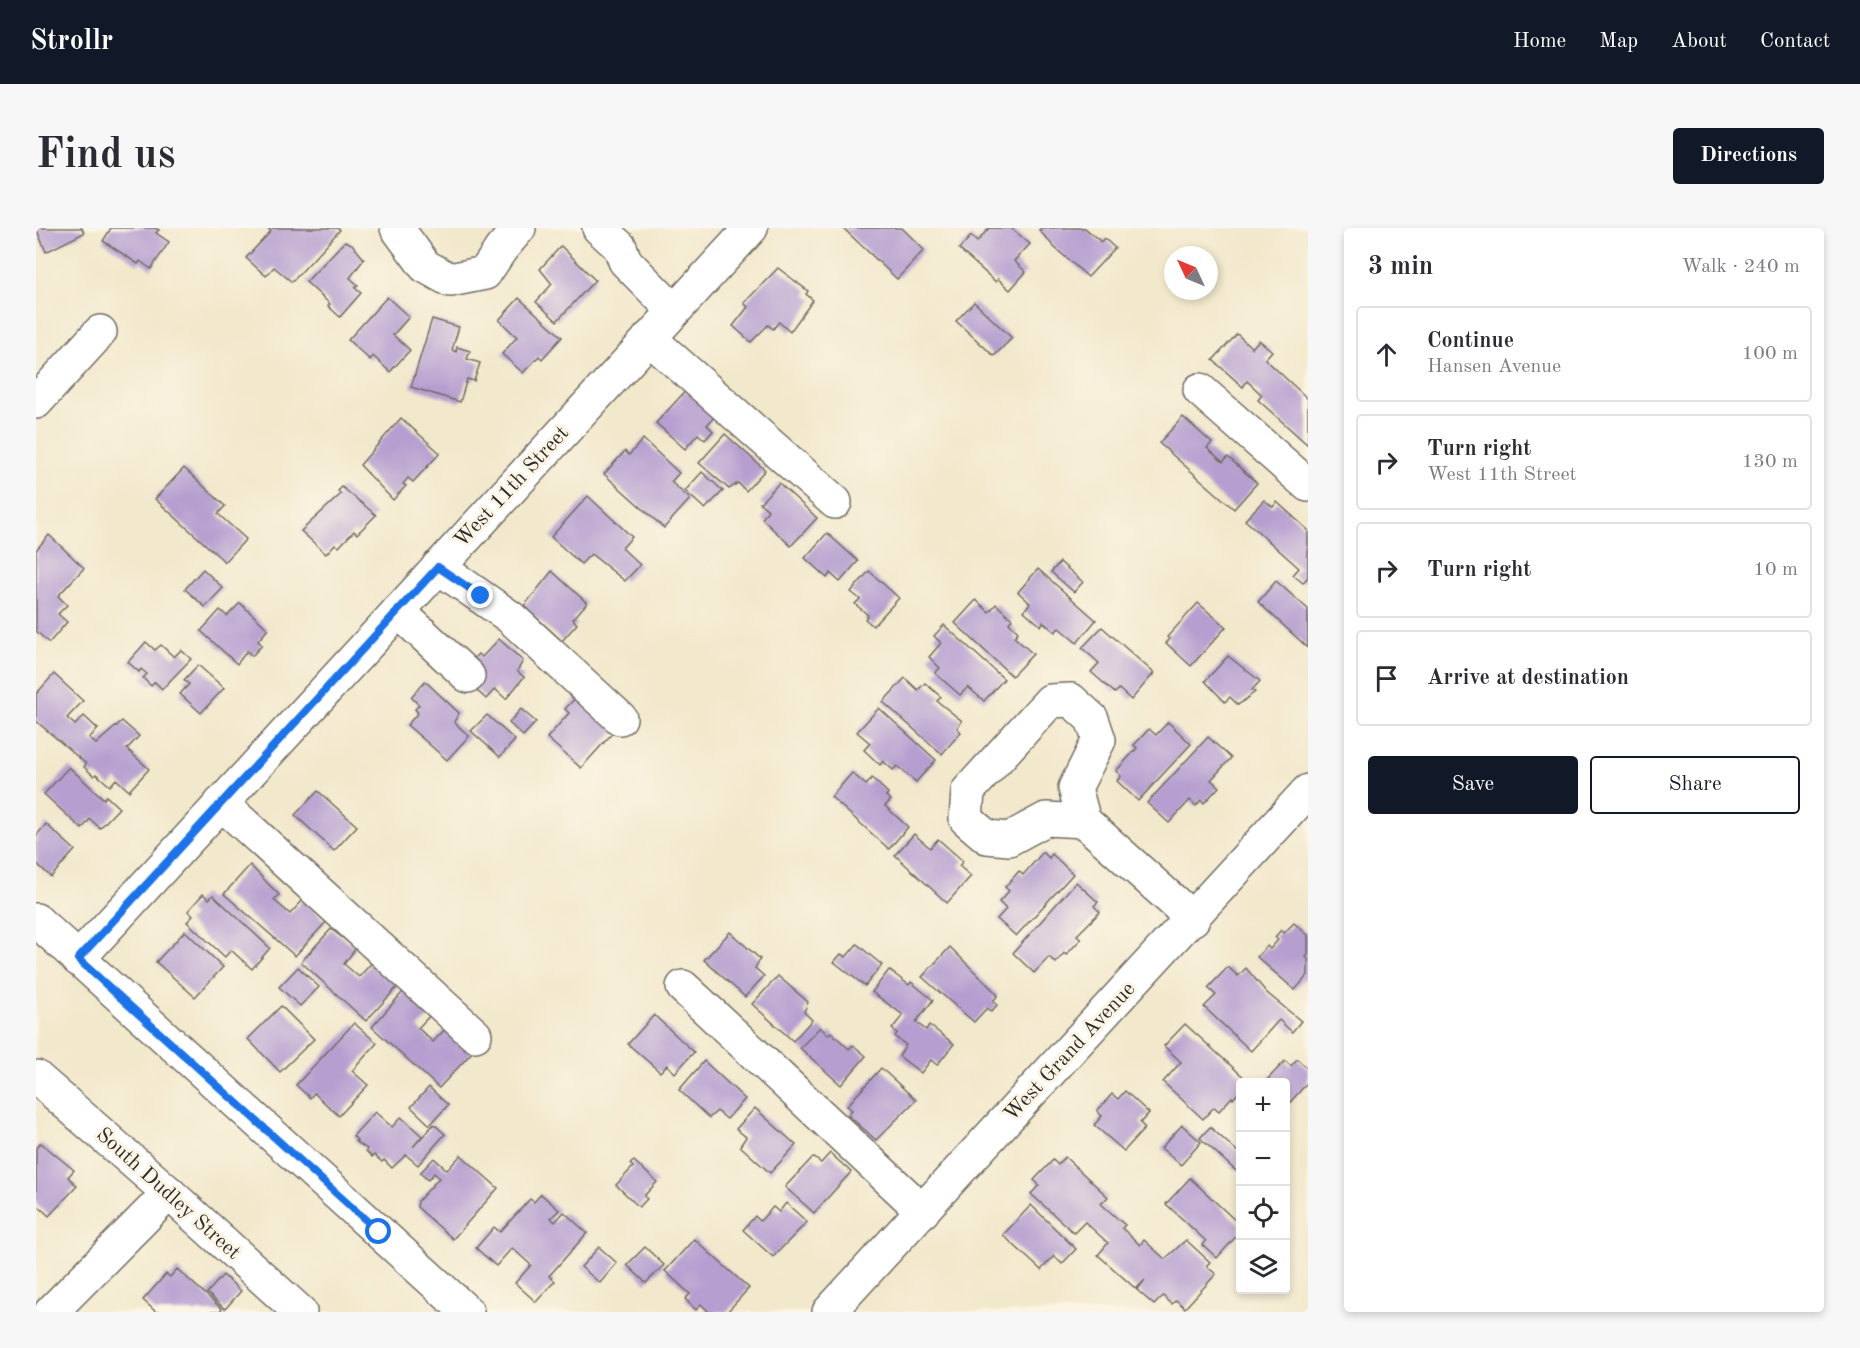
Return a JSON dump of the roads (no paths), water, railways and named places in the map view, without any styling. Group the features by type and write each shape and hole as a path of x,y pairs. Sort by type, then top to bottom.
{"street":[{"path":"397,228 425,266 450,280 485,273 519,228"},
{"path":"584,228 584,237 609,260 624,261"},
{"path":"599,228 620,247 624,261 674,311"},
{"name":"West 11th Street","path":"78,959 750,228"},
{"path":"36,402 100,332"},
{"path":"650,338 835,502"},
{"path":"1200,390 1308,485"},
{"path":"438,567 510,616 620,718"},
{"path":"398,611 468,676"},
{"path":"1084,820 1046,819 1009,839 987,837 966,819 968,791 1050,701 1071,700 1092,719 1099,740 1075,788 1084,820 1193,919"},
{"name":"West Grand Avenue","path":"830,1312 1308,791"},
{"path":"221,803 475,1035"},
{"path":"36,920 467,1312"},
{"path":"683,987 923,1211"},
{"name":"South Dudley Street","path":"36,1077 300,1312"},
{"path":"51,1312 169,1193"}]}
